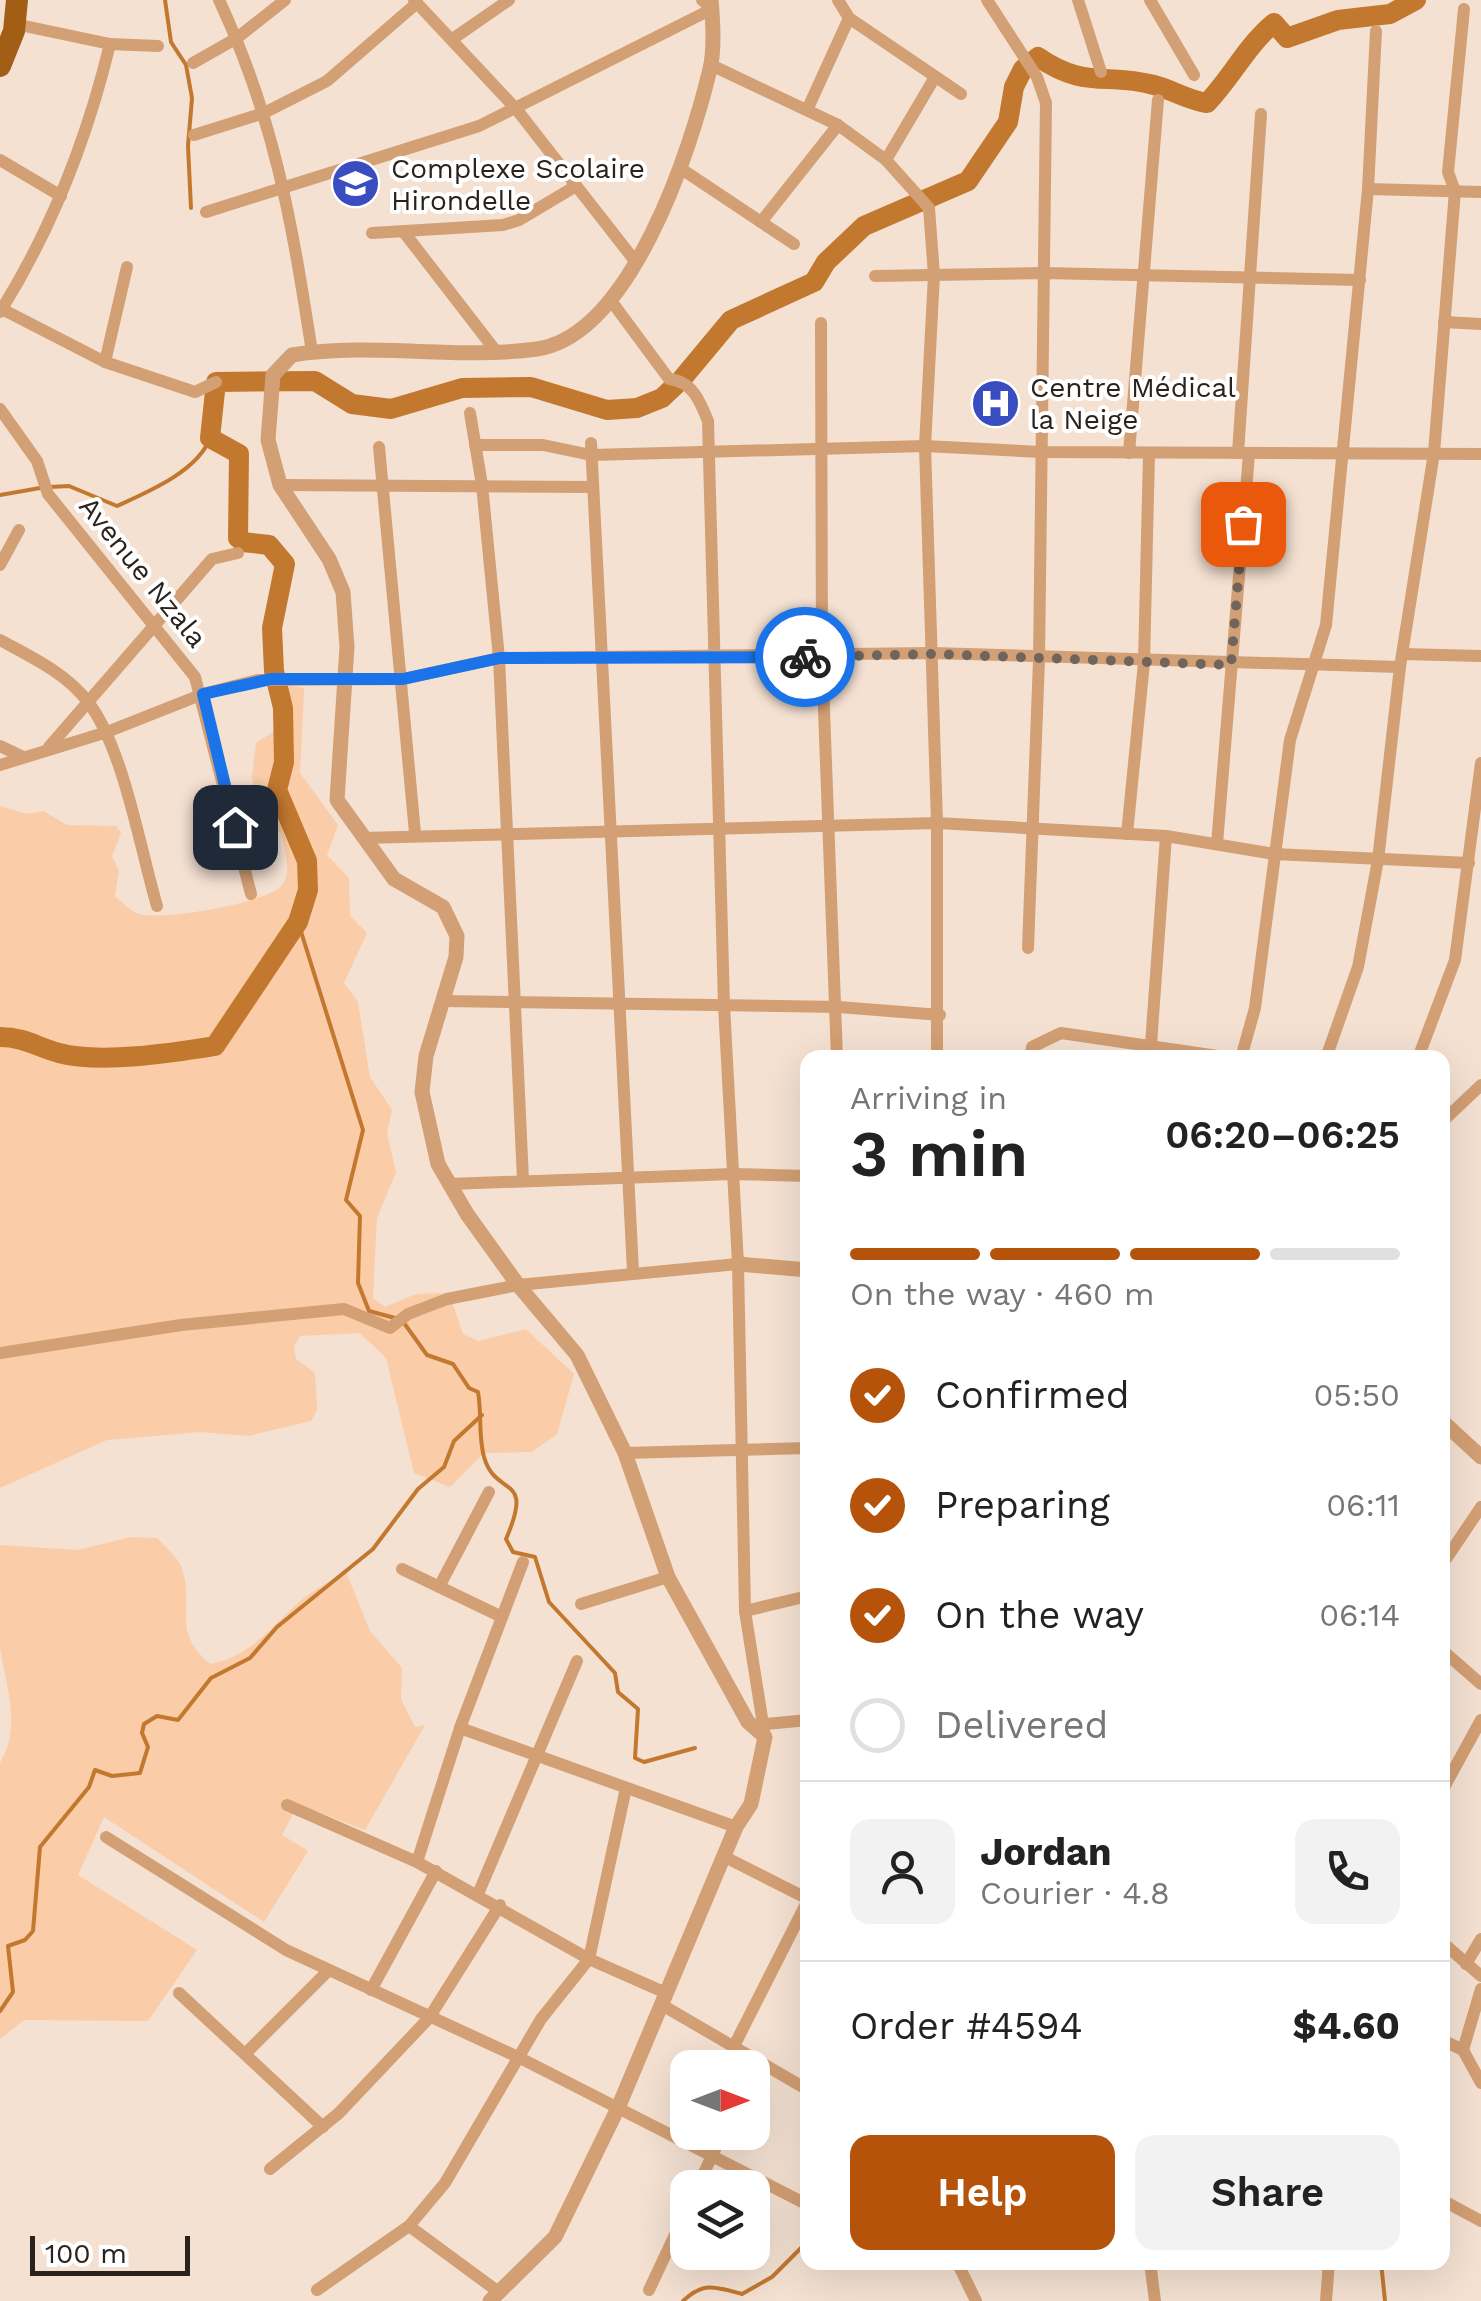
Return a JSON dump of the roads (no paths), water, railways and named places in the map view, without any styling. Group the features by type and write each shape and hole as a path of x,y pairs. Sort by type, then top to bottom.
{"highway":[{"path":"0,66 17,0"}],"street":[{"path":"219,0 237,38 287,190 312,352"},
{"path":"193,63 237,38 285,0"},
{"path":"454,38 509,0"},
{"path":"206,212 287,190 518,110 709,3 728,0"},
{"path":"838,0 849,18 961,94"},
{"path":"987,0 1037,77 1046,104 1039,660 1028,948"},
{"path":"1150,0 1194,75"},
{"path":"1081,1 1101,72"},
{"path":"194,135 264,114 327,81 416,2 518,110 636,261"},
{"path":"709,3 711,65 680,168 612,302 561,341 539,349 292,355 271,383 268,440 280,485 329,559 343,592 346,678 337,800 394,878 444,908 457,936 456,957 426,1056 422,1092 438,1164 518,1285 578,1354 625,1453 668,1576 748,1722 765,1730 800,1722"},
{"path":"1329,1050 1358,967 1378,860 1402,661 1434,453 1455,192 1448,172 1464,9"},
{"path":"808,108 849,18"},
{"path":"1243,1050 1254,1008 1290,740 1326,625 1368,189 1376,31"},
{"path":"10,33 158,46"},
{"path":"110,44 89,130 61,196 1,310 105,362 195,392 216,382"},
{"path":"711,65 838,125 886,160 926,203 934,275 925,446 937,823 938,1050"},
{"path":"886,160 936,77"},
{"path":"1129,452 1158,100"},
{"path":"1217,844 1244,454 1249,277 1261,114"},
{"path":"762,222 838,125"},
{"path":"0,160 61,196"},
{"path":"680,168 794,244"},
{"path":"372,233 520,220 576,186"},
{"path":"1368,189 1481,192"},
{"path":"403,231 496,350"},
{"path":"105,362 127,268"},
{"path":"876,276 1043,273 1360,280"},
{"path":"408,2226 496,2297 555,2237 618,2108 723,1856 751,1804 765,1730 746,1611 738,1264 712,659 708,421 698,397 681,380 669,379 612,302"},
{"path":"1444,322 1481,324"},
{"path":"821,323 822,656 839,1007 837,1050"},
{"name":"Avenue Nzala","path":"0,409 37,461 46,487 151,627 195,677 203,694 251,894"},
{"path":"470,413 482,486 500,658 523,1180"},
{"path":"475,446 708,450 925,446 1149,454 1481,454"},
{"path":"379,448 415,833"},
{"path":"591,449 633,1271"},
{"path":"1127,834 1144,663 1149,454"},
{"path":"280,485 592,487"},
{"path":"0,565 19,530"},
{"path":"48,746 212,559 238,553"},
{"path":"0,640 57,672 87,700 107,732 157,906"},
{"path":"0,765 48,746 107,732 203,694 276,679 403,679 500,658 933,654 1314,667 1481,656"},
{"path":"0,746 23,757"},
{"path":"1421,1050 1454,960 1481,763"},
{"path":"363,838 415,833 937,823 1166,836 1274,854 1469,863"},
{"path":"1151,1050 1166,836"},
{"path":"442,1001 839,1007 940,1015"},
{"path":"1031,1050 1061,1033 1142,1050"},
{"path":"1450,1114 1481,1084"},
{"path":"448,1184 733,1174 800,1176"},
{"path":"0,1353 181,1325 344,1308 390,1328 408,1314 447,1299 518,1285 633,1271 738,1264 800,1269"},
{"path":"1450,1429 1481,1458"},
{"path":"625,1453 800,1448"},
{"path":"439,1587 489,1492"},
{"path":"1450,1553 1481,1507"},
{"path":"418,1862 460,1728 523,1562"},
{"path":"402,1570 502,1617"},
{"path":"581,1604 668,1576"},
{"path":"746,1611 800,1598"},
{"path":"1450,1657 1481,1684"},
{"path":"478,1894 577,1661"},
{"path":"1450,1776 1481,1720"},
{"path":"460,1728 736,1827"},
{"path":"317,2290 408,2226 445,2183 540,2019 589,1959 626,1788"},
{"path":"287,1805 418,1862 500,1905 664,1999 735,2050"},
{"path":"106,1837 286,1950 520,2058 800,2201"},
{"path":"723,1856 800,1896"},
{"path":"370,1990 436,1871"},
{"path":"270,2169 323,2126 428,2018 500,1905"},
{"path":"733,2048 800,1916"},
{"path":"1466,1964 1481,1939"},
{"path":"1450,1949 1481,1976"},
{"path":"247,2052 329,1970"},
{"path":"1464,2050 1481,1989"},
{"path":"178,1992 323,2126"},
{"path":"1450,2044 1464,2050 1481,2083"},
{"path":"770,2073 800,2087"},
{"path":"705,2170 715,2150"},
{"path":"1450,2204 1481,2221"},
{"path":"649,2290 670,2246"},
{"path":"962,2270 976,2301"},
{"path":"1151,2270 1155,2301"},
{"path":"1326,2301 1328,2270"}],"waterway":[{"path":"165,0 171,42 186,65 192,98 188,146 191,208"},
{"path":"0,1037 95,1058 215,1046 298,922 308,890 307,861 277,790 284,762 283,708 274,671 272,628 285,564 269,545 238,538 239,454 210,438 216,382 315,381 352,404 391,409 462,388 531,387 607,410 637,408 662,398 731,320 814,282 826,262 864,226 968,181 1008,122 1014,87 1023,69 1038,57 1083,77 1137,81 1207,103 1274,23 1287,38 1338,20 1390,14 1416,0"},
{"path":"49,487 69,486 117,506 183,470 195,461 210,438"},
{"path":"0,495 40,488"},
{"path":"298,922 363,1130 346,1200 360,1216 358,1283 369,1311 395,1318"},
{"path":"404,1323 427,1355 453,1364 469,1388 478,1392 484,1457 490,1470 515,1495 514,1518 506,1539 513,1552 535,1557 549,1602 615,1673 618,1692 638,1709 635,1758 644,1762 695,1748"},
{"path":"0,2011 13,1992 8,1946 25,1940 33,1931 40,1847 89,1787 95,1770 112,1776 140,1773 148,1747 142,1733 144,1724 157,1716 178,1720 211,1678 250,1658 277,1627 373,1549 418,1489 444,1467 454,1441 482,1415"},
{"path":"683,2301 704,2288 742,2294 772,2277 800,2249"},
{"path":"1382,2270 1385,2301"}],"place":[{"name":"Complexe Scolaire Hirondelle","path":"356,184"},
{"name":"Centre Médical la Neige","path":"995,403"}]}
